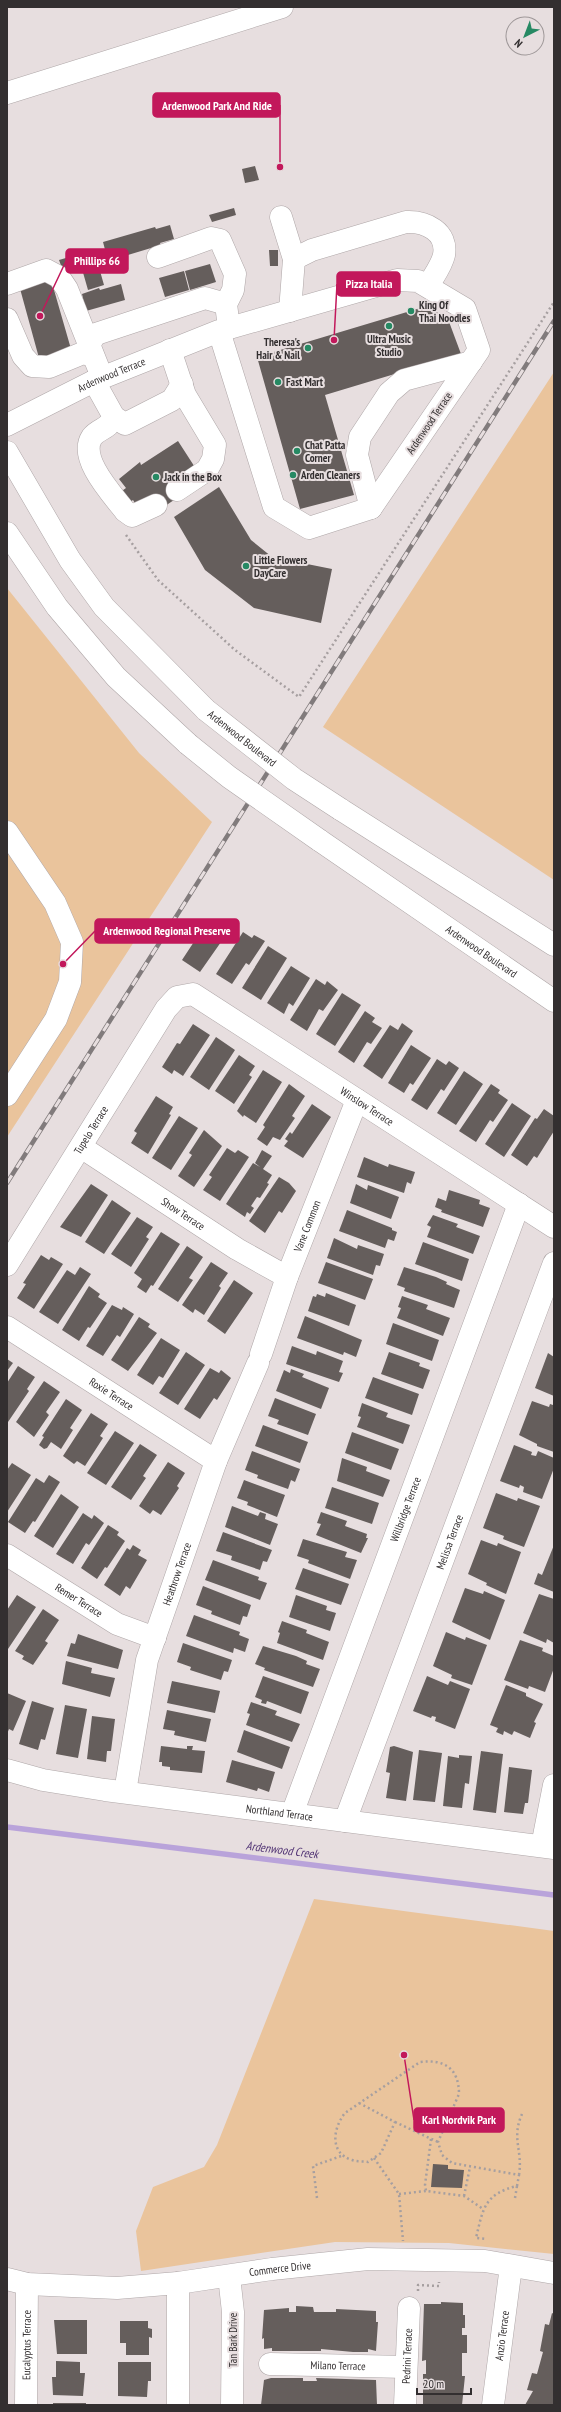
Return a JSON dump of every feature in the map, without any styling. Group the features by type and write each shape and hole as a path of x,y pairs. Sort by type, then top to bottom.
{"main road":[{"path":"7,93 282,7"},
{"path":"281,217 294,259 290,311"},
{"path":"294,259 312,250 406,222 416,221 433,228 440,236 444,246 444,256 428,286"},
{"path":"158,257 211,238 220,240 235,274 233,290 226,304 224,329 274,507 309,528 371,508 357,456 360,437 389,393 404,380 471,362"},
{"path":"7,284 46,270 59,277 67,289 91,350 98,379 114,417 125,424 172,400 182,384"},
{"name":"Ardenwood Terrace","path":"7,425 98,379 224,329 397,280 418,281 465,309 479,350 371,508"},
{"path":"7,319 24,356 32,366 49,367 91,350 96,334 205,298 226,304"},
{"path":"170,350 185,395 215,444 213,459 206,470 177,490"},
{"path":"114,417 110,426 93,436 87,447 90,462 125,511 132,516 156,505"},
{"name":"Ardenwood Boulevard","path":"7,452 70,560 104,607 206,710 294,779 554,945"},
{"name":"Ardenwood Boulevard","path":"7,533 57,607 116,677 188,744 229,778 554,1001"},
{"path":"7,832 55,903 72,942 70,982 56,1019 7,1095"},
{"name":"Winslow Terrace","path":"177,997 193,994 554,1227"},
{"name":"Tupelo Terrace","path":"7,1264 166,1009 177,997"},
{"name":"Vane Common","path":"259,1359 287,1277 357,1100"},
{"name":"Show Terrace","path":"81,1147 237,1249 287,1277"},
{"name":"Willbridge Terrace","path":"292,1814 519,1204"},
{"name":"Melissa Terrace","path":"345,1821 554,1263"},
{"name":"Roxie Terrace","path":"7,1327 216,1461"},
{"name":"Heathrow Terrace","path":"125,1792 141,1692 154,1638 216,1461 259,1359"},
{"name":"Remer Terrace","path":"7,1555 117,1624 154,1638"},
{"name":"Northland Terrace","path":"7,1770 44,1780 125,1792 548,1847"},
{"path":"548,1847 554,1785"},
{"name":"Commerce Drive","path":"17,2281 117,2288 178,2283 272,2269 368,2259 485,2261 554,2272"},
{"name":"Anzio Terrace","path":"493,2405 511,2266"},
{"name":"Tan Bark Drive","path":"229,2276 233,2312 232,2405"},
{"name":"Eucalyptus Terrace","path":"17,2281 26,2405"},
{"path":"178,2283 178,2405"},
{"name":"Pedrini Terrace","path":"405,2405 409,2308"},
{"name":"Milano Terrace","path":"270,2364 406,2367"}],"path":[{"path":"395,2122 381,2153 368,2162 351,2160 339,2150 334,2135 337,2122 346,2113 420,2062 435,2060 447,2065 455,2074 459,2085 459,2094 438,2142 442,2155 452,2163 519,2175"},
{"path":"359,2104 438,2142"},
{"path":"515,2198 521,2158 516,2139 516,2127 522,2114"},
{"path":"426,2191 425,2185 431,2138"},
{"path":"317,2198 313,2166 344,2154"},
{"path":"374,2158 399,2194 404,2260"},
{"path":"464,2196 470,2167"},
{"path":"488,2239 476,2238 483,2208 491,2196 506,2188 517,2186"},
{"path":"399,2194 426,2191 464,2196 483,2208"},
{"path":"409,2308 418,2299 418,2285 439,2286 439,2282"}],"shaded area":[{"path":"554,372 554,880 323,727"},
{"path":"7,588 139,753 212,822 7,1137"},
{"path":"314,1899 554,1931 554,2254 449,2243 335,2242 141,2271 136,2231 153,2187 204,2167 217,2145"}],"building":[{"path":"255,166 259,180 245,183 242,169"},
{"path":"234,208 236,215 212,222 209,215"},
{"path":"170,225 174,239 160,243 161,245 108,261 103,242 155,227 156,229"},
{"path":"269,250 278,250 278,266 270,266"},
{"path":"83,253 87,264 63,271 59,260"},
{"path":"98,264 104,285 88,290 82,269"},
{"path":"210,264 216,282 190,290 185,271"},
{"path":"184,271 189,290 165,297 159,278"},
{"path":"50,276 71,349 39,358 19,285"},
{"path":"121,284 125,300 86,311 82,294 99,288 100,290"},
{"path":"427,306 448,319 461,354 325,395 354,495 300,509 257,357"},
{"path":"178,441 198,472 180,496 159,510 139,510 133,500 127,504 119,493 126,488 119,479 140,462 141,465"},
{"path":"219,487 251,540 272,557 332,569 321,623 254,608 205,570 174,517"},
{"path":"209,919 228,932 200,972 182,960"},
{"path":"243,932 252,938 254,935 265,941 249,965 246,963 232,984 216,974"},
{"path":"268,946 287,958 261,1000 242,988"},
{"path":"291,966 310,978 293,1006 289,1003 284,1014 267,1003"},
{"path":"316,979 325,985 327,981 338,990 323,1011 319,1009 307,1031 290,1020"},
{"path":"342,993 361,1005 335,1046 316,1034"},
{"path":"365,1011 375,1018 372,1022 382,1028 371,1044 367,1042 354,1063 338,1052"},
{"path":"402,1023 413,1031 382,1079 363,1066 390,1025 398,1030"},
{"path":"193,1024 210,1035 183,1076 174,1070 172,1074 162,1067 177,1043 180,1044"},
{"path":"216,1037 235,1050 209,1090 190,1077"},
{"path":"411,1045 431,1058 413,1085 410,1083 404,1093 388,1083"},
{"path":"239,1055 255,1066 249,1075 252,1077 234,1104 215,1091"},
{"path":"437,1059 446,1065 449,1061 459,1068 444,1091 441,1089 427,1110 411,1100"},
{"path":"263,1070 282,1082 256,1123 244,1115 243,1117 237,1111"},
{"path":"464,1071 483,1084 456,1125 437,1113"},
{"path":"289,1084 305,1096 292,1116 295,1118 280,1140 273,1137 267,1146 257,1139 265,1127 263,1125"},
{"path":"491,1084 500,1090 498,1093 508,1100 493,1122 490,1120 476,1142 459,1131"},
{"path":"156,1096 173,1107 169,1114 171,1115 148,1154 131,1143 137,1133 134,1131"},
{"path":"512,1103 531,1116 504,1157 485,1144"},
{"path":"312,1104 331,1117 303,1158 284,1146 288,1141 285,1139 290,1132 292,1134"},
{"path":"544,1109 554,1116 554,1131 537,1158 534,1156 527,1166 511,1155 535,1118 537,1119"},
{"path":"179,1116 198,1128 171,1170 152,1158"},
{"path":"204,1130 222,1146 194,1187 178,1176 192,1155 189,1153"},
{"path":"227,1148 235,1153 238,1150 249,1157 220,1201 203,1190 212,1177 209,1175"},
{"path":"262,1150 272,1156 263,1169 272,1175 267,1183 269,1184 260,1198 257,1197 251,1206 254,1208 250,1214 247,1212 245,1217 226,1204 253,1163 260,1167 255,1163"},
{"path":"364,1157 388,1167 389,1164 415,1172 411,1184 407,1182 404,1193 357,1177"},
{"path":"279,1177 289,1183 296,1191 282,1213 279,1211 265,1233 249,1221"},
{"path":"91,1184 108,1195 81,1237 60,1227"},
{"path":"356,1184 367,1190 368,1185 399,1197 391,1219 350,1203"},
{"path":"449,1190 480,1200 479,1204 490,1208 483,1227 441,1212 442,1210 435,1207 438,1198 446,1201"},
{"path":"112,1200 131,1213 104,1254 85,1242"},
{"path":"347,1210 392,1228 392,1230 397,1232 394,1241 388,1239 385,1248 339,1231"},
{"path":"433,1215 458,1224 456,1227 480,1236 473,1254 427,1237 431,1227 427,1225"},
{"path":"137,1217 153,1227 146,1237 149,1239 131,1267 111,1254"},
{"path":"161,1232 180,1244 153,1286 151,1285 146,1293 137,1287 142,1279 134,1273"},
{"path":"334,1238 357,1249 358,1245 384,1254 380,1266 376,1265 373,1275 327,1258"},
{"path":"423,1242 469,1259 462,1281 415,1264"},
{"path":"187,1246 203,1257 189,1278 193,1280 178,1302 158,1289"},
{"path":"41,1255 49,1260 51,1257 63,1264 34,1309 17,1298 26,1284 23,1283"},
{"path":"211,1262 228,1273 219,1286 221,1288 204,1315 195,1309 193,1313 182,1305"},
{"path":"326,1262 373,1279 365,1300 318,1283"},
{"path":"80,1267 91,1274 58,1324 39,1312 67,1270 75,1275"},
{"path":"404,1267 436,1277 447,1282 446,1284 460,1290 454,1308 404,1291 405,1288 397,1285"},
{"path":"234,1280 253,1293 225,1334 207,1321"},
{"path":"89,1286 100,1294 98,1297 107,1303 79,1341 62,1330"},
{"path":"326,1293 356,1305 349,1326 308,1311 313,1296 316,1297 317,1294 325,1297"},
{"path":"402,1296 428,1305 426,1309 450,1318 443,1336 397,1318 401,1308 398,1307"},
{"path":"112,1305 122,1310 123,1307 134,1314 120,1337 117,1335 103,1356 86,1346"},
{"path":"305,1316 362,1340 356,1357 344,1352 343,1355 297,1338"},
{"path":"139,1317 150,1324 148,1327 157,1333 128,1371 111,1360"},
{"path":"393,1323 439,1340 432,1361 386,1344"},
{"path":"161,1338 180,1350 163,1378 159,1376 153,1385 137,1375"},
{"path":"292,1346 316,1355 317,1351 343,1361 339,1372 343,1373 339,1382 286,1364"},
{"path":"186,1352 205,1365 178,1405 159,1393"},
{"path":"389,1352 420,1363 419,1366 430,1370 423,1389 381,1374"},
{"path":"548,1353 554,1357 554,1396 535,1388"},
{"path":"7,1359 13,1363 7,1371"},
{"path":"18,1366 35,1377 27,1389 29,1391 8,1422 7,1383"},
{"path":"210,1368 219,1373 221,1370 231,1378 217,1400 214,1398 200,1419 184,1409"},
{"path":"291,1369 304,1374 302,1377 329,1388 321,1409 276,1391 284,1370 290,1373"},
{"path":"373,1377 419,1394 412,1415 365,1398"},
{"path":"44,1381 60,1392 46,1412 49,1415 34,1437 16,1422"},
{"path":"275,1398 316,1414 308,1435 277,1424 279,1420 268,1416"},
{"path":"66,1399 82,1410 70,1428 73,1430 61,1449 51,1442 47,1448 44,1449 39,1445 44,1437 42,1436"},
{"path":"532,1401 549,1407 550,1404 553,1405 554,1452 537,1446 537,1444 519,1435"},
{"path":"362,1403 388,1413 386,1417 410,1425 403,1444 357,1427 361,1417 358,1416"},
{"path":"91,1413 108,1424 100,1436 103,1438 85,1466 77,1461 74,1464 63,1456"},
{"path":"263,1425 308,1442 300,1463 255,1446"},
{"path":"115,1431 134,1443 106,1485 87,1473"},
{"path":"352,1432 399,1449 391,1470 345,1453"},
{"path":"140,1444 157,1455 143,1476 146,1478 131,1500 111,1487"},
{"path":"514,1445 532,1452 531,1455 536,1456 538,1451 554,1458 554,1468 542,1499 523,1492 524,1487 520,1485 519,1488 500,1481"},
{"path":"252,1451 300,1469 295,1482 291,1480 288,1489 257,1478 258,1475 245,1470"},
{"path":"342,1458 367,1467 366,1471 390,1480 383,1497 337,1481"},
{"path":"168,1462 185,1473 177,1486 179,1488 161,1515 153,1510 150,1514 139,1506"},
{"path":"12,1463 31,1475 7,1512 7,1470"},
{"path":"49,1475 60,1482 35,1522 33,1521 25,1533 8,1522 36,1478 44,1483"},
{"path":"244,1480 285,1495 277,1517 247,1505 248,1502 237,1498"},
{"path":"332,1487 379,1503 372,1524 325,1508"},
{"path":"496,1493 517,1501 518,1498 540,1506 524,1547 503,1539 504,1536 483,1528"},
{"path":"61,1494 79,1507 53,1548 34,1536"},
{"path":"232,1506 258,1516 260,1512 266,1514 265,1519 278,1524 270,1545 225,1527"},
{"path":"321,1512 347,1521 345,1526 367,1534 366,1538 368,1538 361,1553 316,1535 321,1524 317,1523"},
{"path":"83,1513 92,1519 94,1515 104,1523 89,1545 86,1543 73,1564 56,1554"},
{"path":"108,1525 119,1532 117,1535 125,1541 107,1568 105,1567 97,1579 81,1568"},
{"path":"223,1532 272,1550 267,1562 263,1561 260,1570 231,1560 232,1556 216,1551"},
{"path":"303,1539 347,1552 345,1557 357,1560 350,1579 308,1563 309,1560 297,1556"},
{"path":"481,1540 497,1546 498,1543 521,1552 506,1594 486,1585 487,1583 468,1574"},
{"path":"133,1545 141,1550 138,1555 147,1560 130,1589 126,1586 120,1596 104,1585 127,1548 130,1550"},
{"path":"554,1545 554,1592 534,1584 538,1573 542,1575"},
{"path":"213,1560 259,1577 258,1580 267,1583 260,1600 205,1580"},
{"path":"303,1568 349,1584 341,1605 295,1589"},
{"path":"203,1586 251,1605 247,1617 243,1616 240,1625 211,1614 212,1611 196,1605"},
{"path":"465,1588 483,1594 484,1591 505,1600 490,1640 452,1622"},
{"path":"539,1594 554,1599 554,1643 547,1639 546,1643 523,1633"},
{"path":"17,1595 36,1607 8,1649 7,1610"},
{"path":"296,1595 327,1606 326,1610 336,1613 330,1631 289,1617"},
{"path":"43,1609 59,1620 45,1641 48,1643 33,1665 22,1659 24,1656 15,1651"},
{"path":"194,1615 240,1632 239,1635 249,1639 245,1652 234,1648 233,1653 186,1636"},
{"path":"282,1621 307,1630 306,1633 329,1642 323,1660 277,1643 280,1633 278,1632"},
{"path":"446,1632 465,1640 466,1637 487,1645 472,1685 451,1678 452,1675 433,1666"},
{"path":"78,1634 123,1650 118,1669 67,1656 71,1643 75,1644"},
{"path":"520,1640 543,1648 542,1651 554,1656 554,1668 545,1692 529,1686 528,1689 504,1680"},
{"path":"183,1643 232,1660 228,1672 224,1671 221,1680 190,1670 191,1667 177,1662"},
{"path":"263,1646 296,1656 307,1661 306,1664 320,1669 313,1687 264,1670 265,1668 255,1664"},
{"path":"66,1661 92,1668 91,1673 115,1678 110,1697 62,1684"},
{"path":"263,1676 309,1692 301,1714 267,1701 266,1704 261,1703 262,1700 255,1697"},
{"path":"427,1676 448,1685 450,1681 470,1689 455,1729 435,1721 436,1717 432,1716 431,1718 413,1711"},
{"path":"172,1681 220,1691 215,1713 167,1703"},
{"path":"506,1685 526,1693 526,1696 543,1704 534,1722 536,1723 530,1738 514,1731 512,1735 504,1731 503,1735 496,1732 498,1728 490,1725"},
{"path":"7,1693 26,1701 13,1731 9,1729 7,1734"},
{"path":"32,1701 54,1708 45,1740 41,1739 38,1750 19,1744"},
{"path":"251,1702 277,1711 275,1715 300,1724 292,1742 246,1725 250,1714 247,1713"},
{"path":"65,1705 87,1709 78,1758 56,1754"},
{"path":"167,1710 211,1719 206,1742 174,1735 175,1731 163,1729"},
{"path":"92,1716 115,1719 111,1751 107,1751 106,1762 87,1759"},
{"path":"244,1730 290,1747 282,1769 237,1752"},
{"path":"161,1746 187,1749 187,1746 193,1746 192,1750 205,1751 202,1773 170,1770 170,1767 162,1766 162,1762 159,1762"},
{"path":"394,1746 413,1752 406,1801 386,1798 390,1773 386,1772 390,1747"},
{"path":"419,1750 442,1753 435,1802 413,1800"},
{"path":"481,1751 503,1754 496,1813 473,1810"},
{"path":"459,1755 472,1756 469,1784 465,1783 462,1808 443,1806 448,1756 459,1758"},
{"path":"232,1760 275,1772 269,1792 258,1788 257,1791 226,1782"},
{"path":"509,1767 532,1770 528,1803 525,1803 523,1814 504,1812"},
{"path":"433,2164 448,2165 448,2169 464,2170 462,2188 431,2187"},
{"path":"441,2302 463,2303 465,2328 462,2328 462,2335 467,2335 467,2353 462,2353 462,2376 465,2376 462,2405 423,2405 423,2374 426,2374 426,2360 422,2361 424,2304 441,2304"},
{"path":"296,2306 313,2307 314,2312 336,2312 336,2309 376,2311 376,2322 378,2322 376,2351 368,2349 368,2352 353,2352 321,2349 321,2351 272,2351 272,2348 264,2349 264,2338 262,2339 264,2310 289,2308 289,2312 296,2312"},
{"path":"552,2313 554,2314 554,2405 525,2405 533,2391 527,2390 532,2373 537,2374 543,2352 540,2351 545,2324 549,2325"},
{"path":"54,2320 87,2320 87,2354 57,2354"},
{"path":"120,2321 148,2321 148,2328 152,2329 152,2338 149,2337 149,2355 126,2355 126,2343 120,2343"},
{"path":"56,2361 80,2362 80,2373 85,2373 83,2396 53,2395 52,2377 56,2377"},
{"path":"118,2362 151,2362 151,2381 148,2381 147,2397 118,2396"},
{"path":"271,2378 303,2378 303,2381 317,2381 316,2378 376,2380 377,2405 261,2405 264,2380"},
{"path":"53,2403 86,2403 86,2405 53,2405"}],"waterway":[{"name":"Ardenwood Creek","path":"7,1827 554,1895"}],"railway":[{"path":"7,1183 554,321"}],"place":[{"name":"Ardenwood Park And Ride","path":"280,167"},
{"name":"King Of Thai Noodles","path":"411,311"},
{"name":"Phillips 66","path":"40,316"},
{"name":"Ultra Music Studio","path":"389,326"},
{"name":"Pizza Italia","path":"334,340"},
{"name":"Theresa's Hair & Nail","path":"308,348"},
{"name":"Fast Mart","path":"278,382"},
{"name":"Chat Patta Corner","path":"297,451"},
{"name":"Arden Cleaners","path":"293,475"},
{"name":"Jack in the Box","path":"156,477"},
{"name":"Little Flowers DayCare","path":"246,566"},
{"name":"Ardenwood Regional Preserve","path":"63,964"},
{"name":"Karl Nordvik Park","path":"404,2055"}]}
